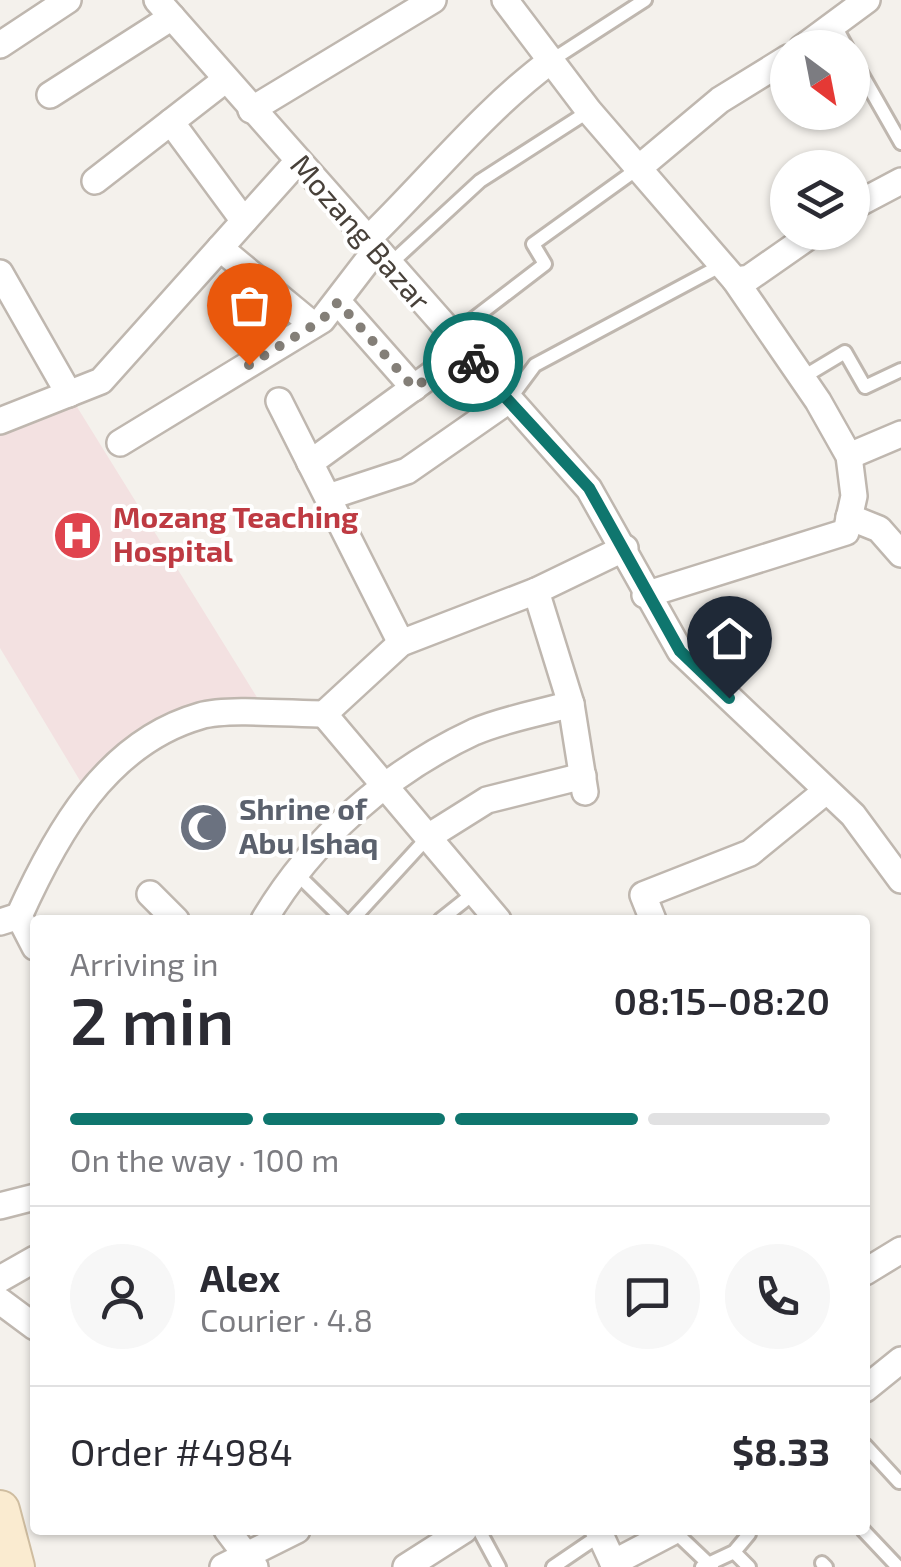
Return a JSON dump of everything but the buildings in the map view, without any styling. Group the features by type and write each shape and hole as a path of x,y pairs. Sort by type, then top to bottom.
{"street":[{"path":"0,45 68,0"},
{"path":"251,110 434,0"},
{"path":"505,0 590,110 728,272 818,401 849,456 854,496 846,532 645,595"},
{"path":"826,30 867,0"},
{"path":"50,95 164,8"},
{"name":"Mozang Bazar","path":"164,8 376,253 589,488 625,548 645,595 680,651 853,815 901,880"},
{"path":"120,443 314,326 338,302 447,162 507,93 552,60"},
{"path":"640,167 720,100 770,69"},
{"path":"95,181 225,80"},
{"path":"171,122 244,221"},
{"path":"0,421 101,381 297,162"},
{"path":"870,198 901,181"},
{"path":"220,248 314,326"},
{"path":"728,272 750,278 790,250"},
{"path":"0,273 70,394"},
{"path":"338,302 414,388"},
{"path":"310,462 414,388 457,344"},
{"path":"328,497 364,489 407,471 509,400"},
{"path":"279,401 401,643"},
{"path":"849,456 901,434"},
{"path":"850,516 879,529 901,554"},
{"path":"30,942 9,919 88,794 133,749 201,716 324,714 401,643 536,591 625,548"},
{"path":"428,837 488,800 584,784 571,704 536,591"},
{"path":"267,915 293,870 384,785 476,732 571,704"},
{"path":"324,714 494,915"},
{"path":"651,915 643,895 750,853 826,791"},
{"path":"150,894 171,915"},
{"path":"0,1206 30,1199"},
{"path":"870,1269 901,1250"},
{"path":"0,1280 30,1262"},
{"path":"0,1301 30,1323"},
{"path":"870,1385 898,1368"},
{"path":"0,1510 15,1567"},
{"path":"229,1535 241,1563 289,1535"},
{"path":"406,1567 456,1535"},
{"path":"600,1535 614,1565 665,1535"}],"lane":[{"path":"552,60 624,6 645,0"},
{"path":"834,24 837,30"},
{"path":"870,89 901,144"},
{"path":"376,253 590,110"},
{"path":"457,344 544,264 533,244 640,167"},
{"path":"509,400 535,365 728,272"},
{"path":"800,379 845,352 865,387 901,370"},
{"path":"357,915 428,837"},
{"path":"293,870 339,915"},
{"path":"446,915 474,892"},
{"path":"870,1450 899,1482"},
{"path":"482,1535 499,1567"},
{"path":"553,1567 596,1535"},
{"path":"679,1535 708,1566 734,1552 748,1535"},
{"path":"868,1535 898,1567"},
{"path":"734,1552 749,1567"}],"shaded area":[{"name":"Mozang Teaching Hospital","path":"69,394 268,715 201,716 88,794 0,648 0,421"}],"way so far":[{"path":"249,365 322,320 338,302 414,388 464,352 473,362"}],"place":[{"name":"Mozang Teaching Hospital","path":"78,535"},
{"name":"Shrine of Abu Ishaq","path":"204,827"}],"route":[{"path":"473,362 589,488 625,548 645,595 680,651 729,698"}]}
